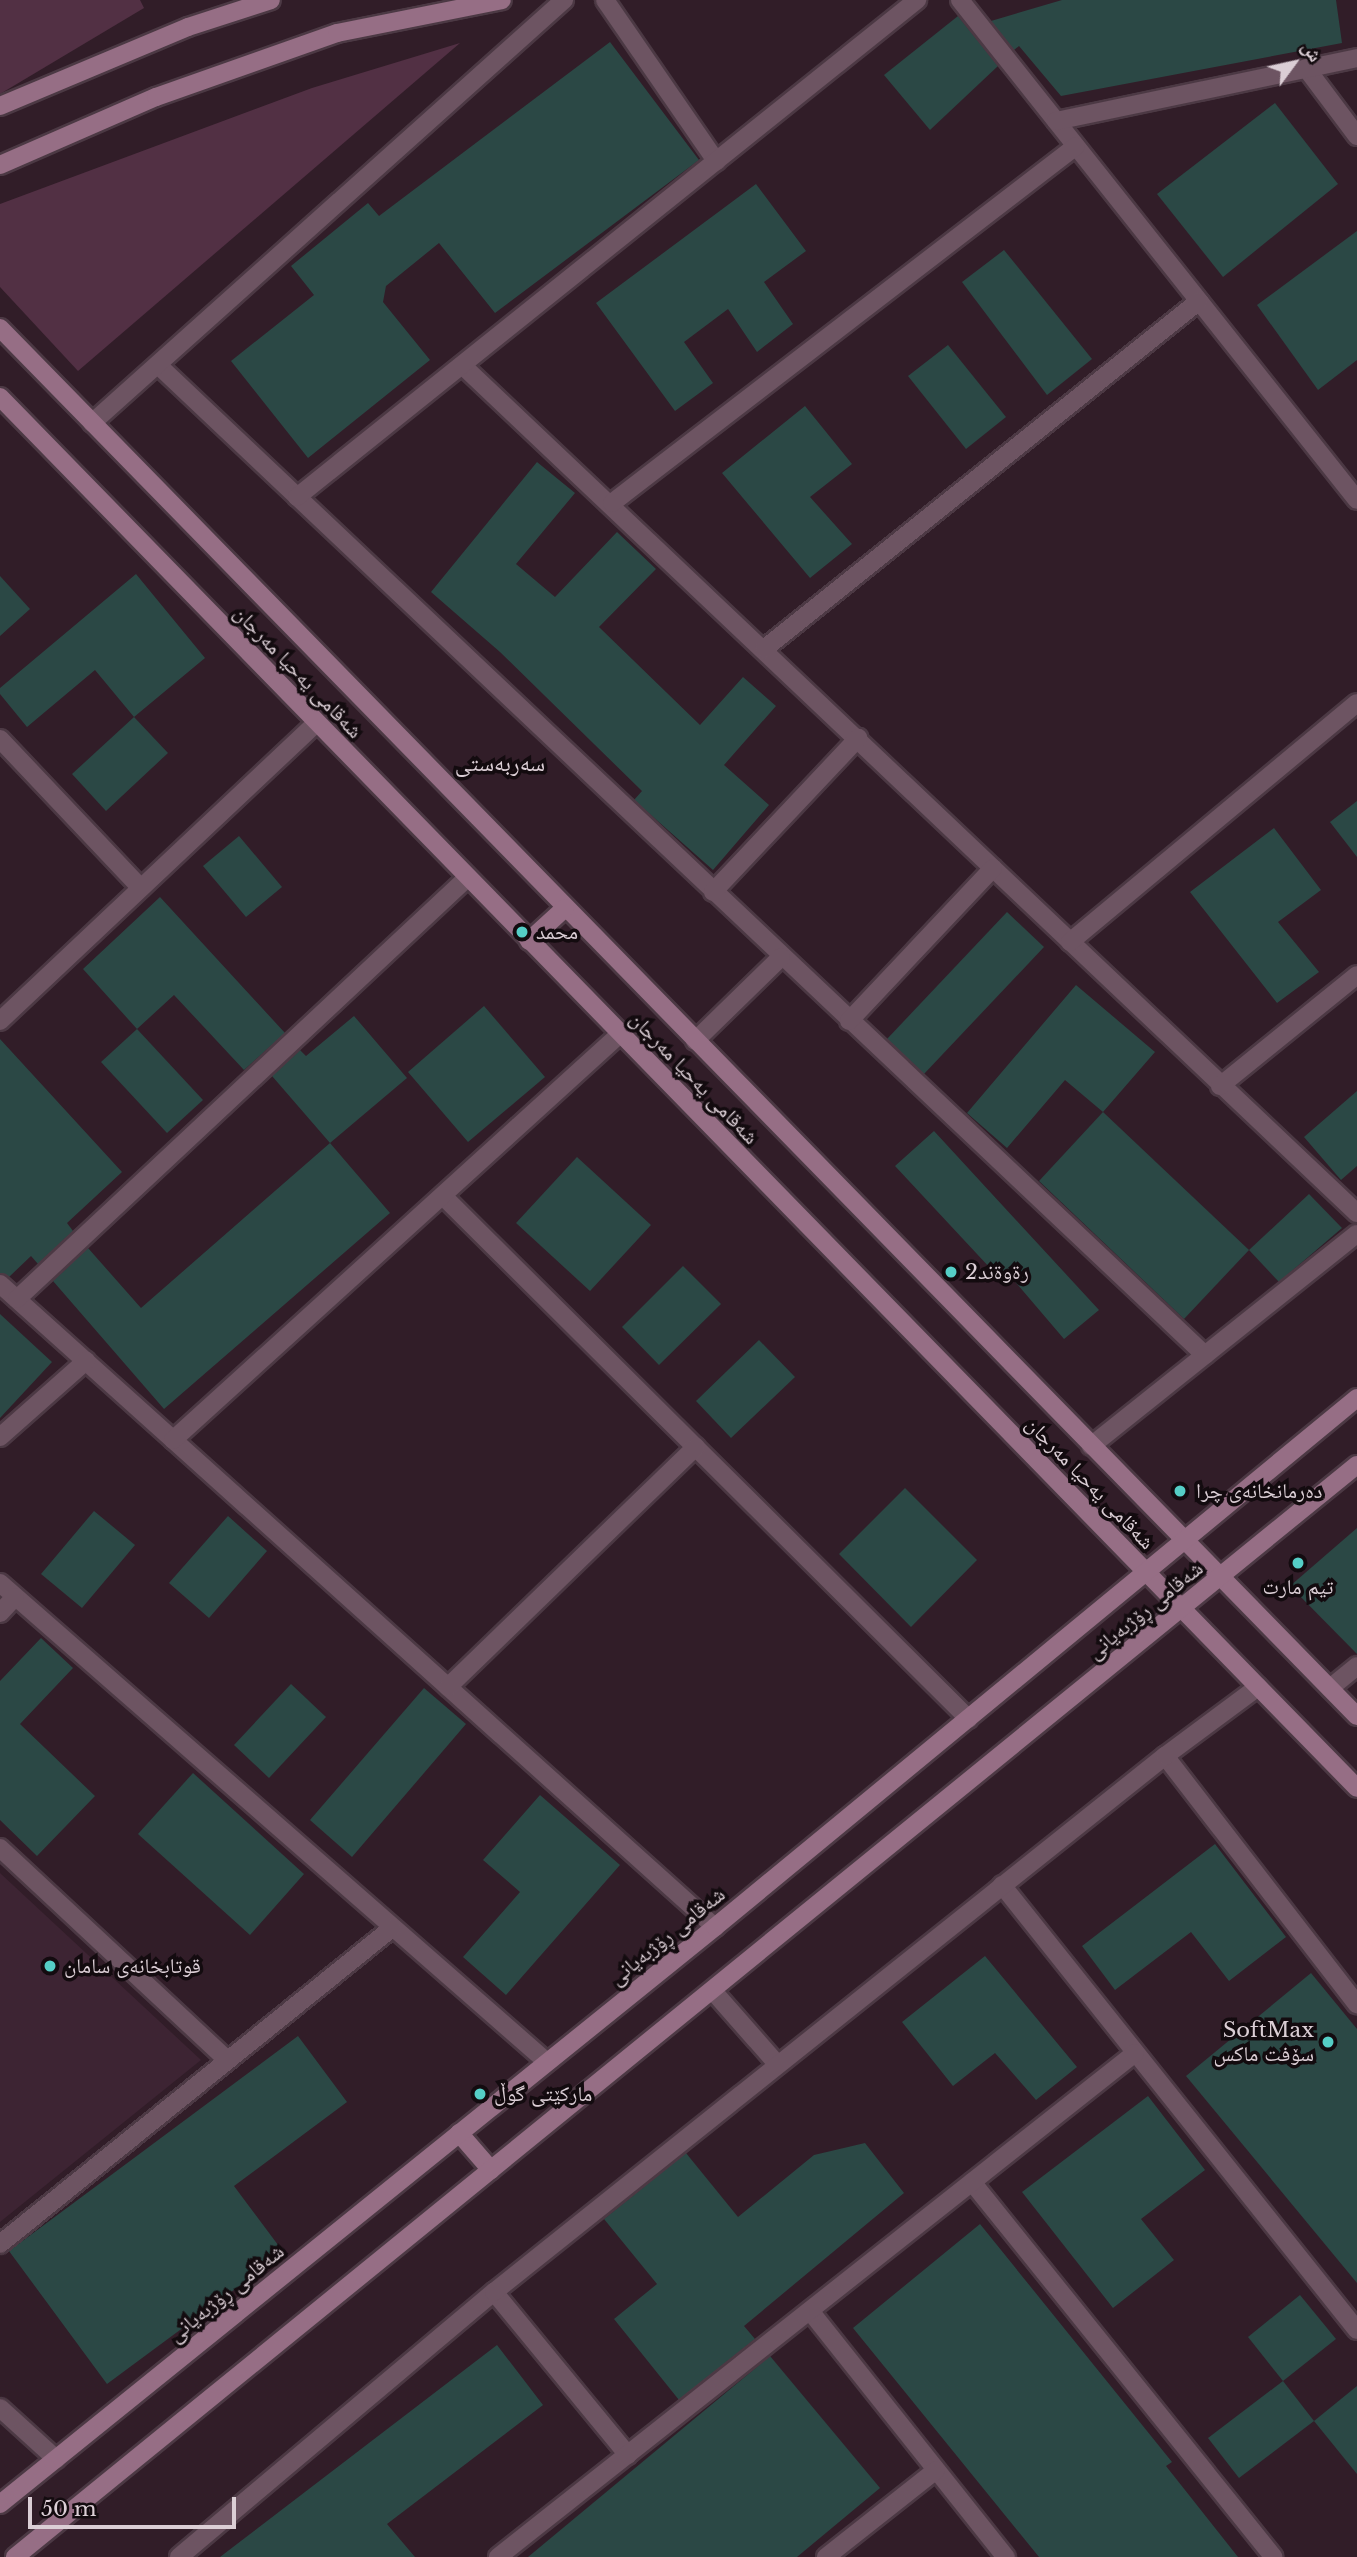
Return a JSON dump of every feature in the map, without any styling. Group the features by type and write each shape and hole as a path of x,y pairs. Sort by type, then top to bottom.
{"street":[{"path":"0,106 175,32 271,0"},
{"path":"0,165 156,97 337,33 502,0"},
{"path":"92,424 564,0"},
{"path":"605,0 716,161"},
{"path":"297,497 917,0"},
{"path":"960,0 1357,500"},
{"path":"1056,121 1357,58"},
{"path":"1306,68 1357,136"},
{"path":"612,503 1076,146"},
{"path":"764,649 1199,301"},
{"name":"شەقامی یەحیا مەرجان","path":"0,328 1357,1716"},
{"path":"158,365 781,957 1205,1355"},
{"path":"462,365 612,503 1220,1086 1357,1213"},
{"name":"شەقامی یەحیا مەرجان","path":"0,397 1357,1788"},
{"path":"1070,942 1357,703"},
{"path":"0,1021 316,723"},
{"path":"713,892 858,738"},
{"path":"0,739 141,888"},
{"path":"849,1021 993,868"},
{"path":"17,1299 467,878"},
{"path":"528,941 565,908"},
{"path":"695,1041 781,957"},
{"path":"1220,1086 1357,975"},
{"path":"173,1440 444,1197 620,1034"},
{"path":"444,1197 969,1719"},
{"path":"1091,1446 1357,1234"},
{"path":"0,1284 715,1927"},
{"path":"0,1437 86,1361"},
{"name":"شەقامی ڕۆژبەیانی","path":"0,2504 715,1927 1357,1398"},
{"path":"448,1687 696,1447"},
{"name":"شەقامی ڕۆژبەیانی","path":"15,2557 1222,1578 1357,1465"},
{"path":"0,1583 547,2062"},
{"path":"0,1613 15,1597"},
{"path":"1330,1688 1357,1666"},
{"path":"179,2557 494,2292 1002,1885 1165,1756 1258,1687"},
{"path":"1165,1756 1357,2004"},
{"path":"0,1848 225,2058"},
{"path":"1002,1885 1357,2330"},
{"path":"0,2244 225,2058 392,1928"},
{"path":"713,1991 778,2065"},
{"path":"498,2557 1135,2053"},
{"path":"459,2133 491,2170"},
{"path":"972,2182 1273,2557"},
{"path":"494,2292 628,2455"},
{"path":"810,2311 1006,2557"},
{"path":"0,2408 56,2459"},
{"path":"826,2557 936,2470"}],"shaded area":[{"path":"0,0 140,0 144,8 0,94"},
{"path":"460,43 78,371 0,287 0,204 312,88"},
{"name":"قوتابخانەی سامان","path":"0,1873 201,2060 0,2222"}],"building":[{"path":"1062,0 1336,0 1342,43 1061,96 1019,46 1014,50 991,21"},
{"path":"958,16 998,66 930,130 884,75"},
{"path":"610,42 699,160 495,313 439,243 386,286 383,302 430,360 308,458 231,361 314,295 291,266 368,203 379,216"},
{"path":"1275,103 1338,184 1223,277 1157,194"},
{"path":"756,184 806,251 764,282 793,324 757,352 728,309 684,342 713,383 675,411 596,303"},
{"path":"1357,231 1357,360 1318,390 1257,305"},
{"path":"1004,250 1092,359 1047,395 962,282"},
{"path":"948,345 1006,417 966,449 908,376"},
{"path":"805,406 852,464 810,497 852,544 810,578 722,473"},
{"path":"537,462 575,493 516,564 555,597 617,532 656,569 599,627 700,725 743,677 776,706 724,765 769,805 713,870 634,800 642,791 500,652 431,592"},
{"path":"136,574 205,658 134,717 95,670 27,727 0,694 0,688"},
{"path":"0,576 30,609 0,636"},
{"path":"134,717 168,753 106,811 72,774"},
{"path":"1357,801 1357,857 1330,822"},
{"path":"1274,828 1321,890 1278,922 1319,972 1277,1003 1190,892"},
{"path":"239,836 282,887 246,917 203,866"},
{"path":"160,897 285,1033 244,1070 174,995 137,1029 83,969"},
{"path":"1007,912 1044,947 924,1074 887,1039"},
{"path":"1076,985 1155,1052 1103,1112 1065,1080 1007,1148 967,1113"},
{"path":"484,1006 545,1077 468,1142 408,1072"},
{"path":"354,1016 407,1078 330,1143 272,1076 300,1050 306,1056"},
{"path":"137,1029 203,1100 167,1133 101,1062"},
{"path":"0,1039 122,1172 67,1223 73,1231 38,1264 31,1256 9,1277 0,1273"},
{"path":"1357,1091 1357,1166 1341,1180 1304,1137"},
{"path":"1103,1112 1249,1250 1184,1319 1039,1181"},
{"path":"934,1131 1099,1310 1064,1339 1011,1277 1004,1283 895,1166"},
{"path":"330,1143 390,1213 164,1409 53,1281 88,1248 141,1308"},
{"path":"577,1157 651,1225 590,1291 516,1223"},
{"path":"1309,1194 1342,1228 1279,1282 1249,1250"},
{"path":"683,1266 721,1304 659,1365 622,1327"},
{"path":"0,1314 52,1362 0,1418"},
{"path":"759,1340 795,1377 731,1438 696,1401"},
{"path":"905,1488 977,1560 911,1627 839,1554"},
{"path":"94,1511 135,1545 82,1608 41,1574"},
{"path":"228,1516 267,1551 209,1618 169,1583"},
{"path":"1357,1528 1357,1654 1290,1586"},
{"path":"41,1638 73,1668 20,1724 95,1796 37,1856 0,1820 0,1681"},
{"path":"291,1684 326,1717 269,1778 234,1745"},
{"path":"424,1688 466,1724 352,1857 310,1820"},
{"path":"193,1773 304,1874 250,1935 138,1834"},
{"path":"540,1795 620,1865 506,1995 463,1957 520,1892 483,1860"},
{"path":"1215,1844 1286,1937 1229,1981 1191,1932 1115,1990 1082,1946"},
{"path":"985,1956 1077,2067 1036,2100 995,2053 953,2086 902,2022"},
{"path":"1311,1973 1357,2029 1357,2283 1186,2076"},
{"path":"298,2036 347,2102 234,2186 284,2253 107,2384 9,2251"},
{"path":"1148,2096 1205,2170 1141,2219 1174,2260 1113,2308 1022,2192"},
{"path":"865,2143 904,2193 744,2326 755,2339 679,2400 614,2319 657,2284 604,2219 686,2153 738,2217 814,2155"},
{"path":"980,2224 1172,2462 1166,2466 1238,2557 1039,2557 853,2328"},
{"path":"1300,2295 1336,2339 1283,2381 1248,2337"},
{"path":"497,2345 543,2405 387,2524 415,2557 220,2557"},
{"path":"770,2356 880,2488 797,2557 528,2557"},
{"path":"1283,2381 1314,2421 1239,2478 1208,2438"},
{"path":"1357,2386 1357,2474 1314,2421"}],"place":[{"name":"محمد","path":"522,932"},
{"name":"رةوةند2","path":"951,1272"},
{"name":"دەرمانخانەی چرا","path":"1180,1491"},
{"name":"تیم مارت","path":"1298,1563"},
{"name":"قوتابخانەی سامان","path":"50,1966"},
{"name":"SoftMax سۆفت ماکس","path":"1328,2042"},
{"name":"مارکێتی گوڵ","path":"480,2094"}],"district":[{"name":"سه‌ربه‌ستی","path":"500,763"}]}
